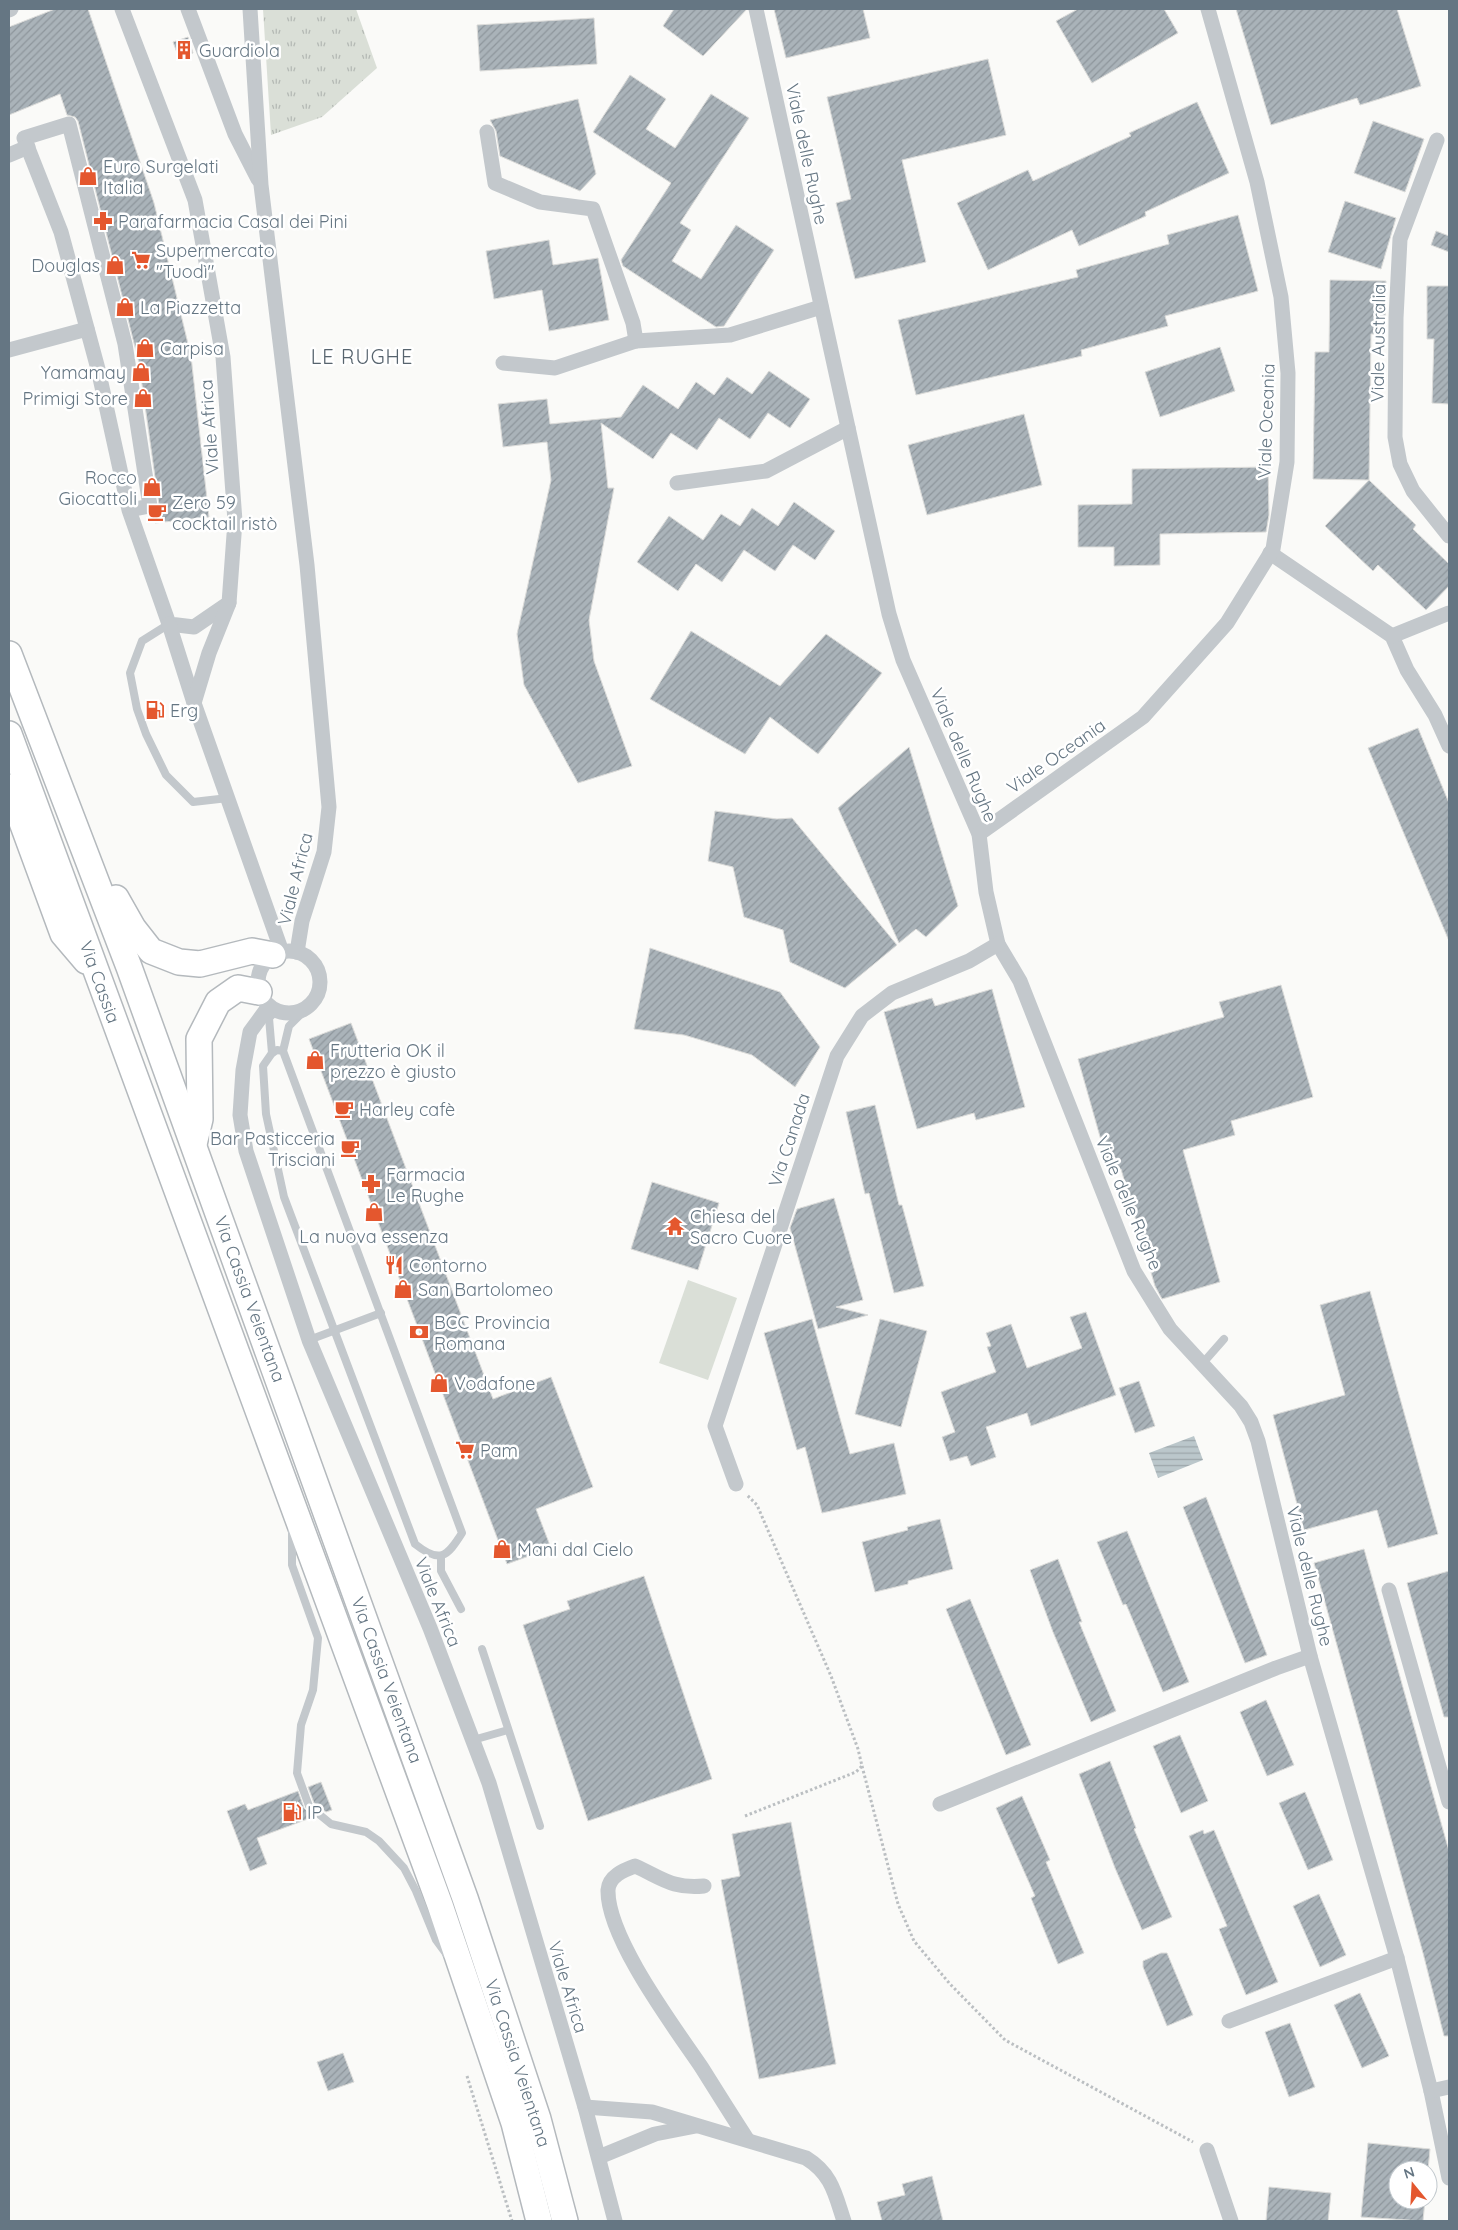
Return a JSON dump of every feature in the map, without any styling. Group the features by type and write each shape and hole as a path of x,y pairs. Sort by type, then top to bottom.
{"highway":[{"name":"Via Cassia","path":"9,654 129,967 194,1144"},
{"name":"Via Cassia","path":"9,734 191,1230"},
{"path":"9,787 63,934 98,975"},
{"path":"86,857 109,884 133,928 151,951 179,962 200,964 252,951 277,953"},
{"path":"194,1144 200,1119 199,1039 218,1002 238,988 268,1003"},
{"name":"Via Cassia Veientana","path":"194,1144 465,1898 538,2119 565,2221"},
{"name":"Via Cassia Veientana","path":"191,1230 440,1905 514,2122 539,2221"}],"street":[{"name":"Viale Africa","path":"122,9 195,200 223,357 235,521 229,603 209,653 194,703"},
{"path":"188,9 235,134 262,185"},
{"name":"Viale Africa","path":"250,9 262,185 308,565 329,808 324,852 302,921 297,952"},
{"name":"Viale delle Rughe","path":"756,9 889,614 903,660 978,834 986,892 998,944 1020,981 1134,1271 1170,1329 1241,1406 1251,1422 1258,1441 1310,1656 1397,1958 1431,2091 1449,2178"},
{"name":"Viale Oceania","path":"978,834 1143,717 1227,623 1273,549 1287,462 1288,373 1281,297 1257,182 1208,9"},
{"path":"128,510 150,506 125,344 69,124 24,138 61,232 87,329 128,510 170,624 194,626 229,603"},
{"path":"486,132 495,183 540,202 593,209 634,323 636,341"},
{"name":"Viale Australia","path":"1437,140 1400,239 1396,318 1395,437 1400,464 1412,490 1449,536"},
{"path":"9,155 28,147"},
{"path":"503,363 556,368 636,341 730,335 821,307"},
{"path":"9,350 87,329"},
{"path":"677,483 766,471 848,428"},
{"path":"1270,553 1392,636 1407,670 1435,715 1449,746"},
{"path":"1392,636 1449,613"},
{"name":"Viale Africa","path":"170,624 194,703 228,798 277,953 297,952 313,961 319,970 320,990 316,999 306,1009"},
{"name":"Via Canada","path":"736,1484 715,1426 837,1056 862,1016 892,993 969,961 998,944"},
{"path":"277,953 261,969 258,984 268,1003 291,1014 306,1009"},
{"name":"Viale Africa","path":"268,1003 250,1032 243,1070 240,1115 246,1151 309,1340 430,1628 489,1783 599,2157 615,2221"},
{"path":"1389,1590 1449,1802"},
{"path":"940,1804 1310,1656"},
{"path":"704,1886 687,1887 668,1883 635,1866 623,1870 613,1878 608,1889 611,1912 628,1952 658,2005 747,2139"},
{"path":"1229,2021 1397,1958"},
{"path":"1431,2091 1449,2087"},
{"path":"584,2107 652,2112 806,2158 819,2166 833,2186 844,2221"},
{"path":"599,2157 655,2134 698,2126"},
{"path":"1207,2150 1231,2221"}],"lane":[{"path":"170,624 142,641 130,673 137,709 166,775 193,802 228,798"},
{"path":"268,1003 272,1054"},
{"path":"283,1050 277,1050 263,1066 266,1114 284,1197 415,1544 428,1554 441,1556 452,1550 462,1533 283,1050 289,1026 306,1009"},
{"path":"309,1340 334,1329 381,1314"},
{"path":"1202,1364 1224,1339"},
{"path":"292,1507 292,1565 318,1638 313,1690 301,1725 296,1774 309,1806 331,1824 366,1832 379,1841 404,1868 416,1891 436,1940 464,1976"},
{"path":"441,1556 441,1571 461,1609"},
{"path":"482,1649 540,1826"},
{"path":"474,1740 508,1730"}],"path":[{"path":"736,1484 757,1505 831,1676 858,1749 898,1904 914,1941 950,1984 1005,2040 1207,2150"},
{"path":"746,1816 856,1772 862,1766"},
{"path":"467,2076 512,2221"}],"green space":[{"path":"263,9 356,9 377,68 322,117 271,135"},
{"path":"688,1280 737,1298 708,1380 659,1363"}],"shaded area":[{"path":"1194,1436 1203,1460 1158,1478 1149,1453"}],"building":[{"name":"Supermercato \"Tuodì\"","path":"55,9 88,9 154,203 191,356 209,517 155,523 154,514 159,510 159,505 139,363 78,121 75,117 67,115 60,94 9,115 9,27"},
{"path":"674,9 747,9 703,56 663,26"},
{"path":"774,9 863,9 870,38 786,58"},
{"path":"1078,9 1164,9 1178,33 1092,83 1056,21"},
{"path":"1236,9 1397,9 1421,86 1360,105 1357,98 1271,125"},
{"path":"594,18 597,64 480,71 477,25"},
{"name":"Guardiola","path":"188,37 193,53 179,58 173,42"},
{"path":"988,59 1006,135 902,160 926,262 855,279 836,203 851,199 827,97"},
{"path":"630,75 666,99 646,129 675,148 711,94 749,118 680,223 691,230 672,261 701,279 736,225 774,250 724,326 716,327 623,266 621,260 671,183 593,132"},
{"path":"578,99 596,174 580,191 500,156 496,131 490,120"},
{"path":"1197,102 1229,173 1145,212 1146,216 1079,246 1072,230 988,270 957,203 1028,170 1033,181 1131,136 1129,133"},
{"path":"1373,121 1424,139 1405,192 1354,173"},
{"path":"1345,201 1396,218 1381,269 1328,252"},
{"path":"1238,215 1258,291 1165,316 1168,326 1081,350 1082,356 916,395 898,320 1078,277 1076,270 1169,244 1167,235"},
{"path":"1436,231 1449,236 1449,252 1431,245"},
{"path":"549,240 553,265 598,258 609,320 549,331 542,290 494,299 486,251"},
{"path":"1330,280 1386,281 1385,334 1371,334 1369,480 1313,479 1315,352 1329,352"},
{"path":"1427,286 1449,286 1449,404 1432,403 1434,339 1427,339"},
{"path":"1220,347 1235,391 1160,417 1145,372"},
{"path":"769,371 810,399 790,428 768,413 750,439 719,418 697,450 671,433 653,459 601,423 608,488 614,488 589,620 594,661 632,766 578,783 524,685 517,634 551,480 547,442 503,447 498,404 547,399 550,424 621,417 643,385 678,409 696,382 714,395 727,377 752,394"},
{"path":"1024,414 1042,485 927,515 908,445"},
{"path":"1268,467 1269,515 1266,532 1160,534 1160,565 1114,566 1114,547 1078,547 1078,505 1132,504 1132,469"},
{"path":"1369,480 1416,525 1413,529 1449,564 1449,586 1426,610 1378,565 1373,571 1325,526"},
{"path":"794,502 835,531 815,560 793,545 775,571 744,550 722,582 696,564 678,591 637,562 669,516 703,540 721,514 740,526 752,508 778,526"},
{"path":"691,631 780,686 826,634 882,673 818,754 770,717 745,754 650,699"},
{"path":"1418,728 1449,803 1449,941 1368,748"},
{"path":"909,747 958,906 926,937 916,929 899,943 838,808"},
{"path":"715,811 777,819 792,818 897,945 845,988 790,962 783,930 744,917 733,867 708,861"},
{"path":"650,948 780,992 820,1047 795,1087 752,1055 684,1035 634,1029"},
{"path":"1281,985 1313,1097 1231,1121 1235,1135 1183,1150 1220,1282 1162,1299 1155,1286 1121,1169 1110,1172 1078,1059 1224,1017 1219,1002"},
{"path":"992,989 1025,1107 976,1120 974,1113 917,1129 884,1012 932,998 935,1006"},
{"path":"351,1023 493,1399 551,1377 593,1487 536,1509 551,1548 507,1564 309,1039"},
{"path":"875,1105 899,1205 902,1205 924,1286 894,1293 869,1193 865,1194 846,1112"},
{"name":"Chiesa del Sacro Cuore","path":"652,1182 719,1203 698,1270 631,1249"},
{"path":"834,1198 863,1300 836,1307 868,1315 818,1329 790,1228 797,1209"},
{"path":"1370,1291 1438,1534 1388,1548 1377,1510 1304,1530 1273,1415 1345,1395 1320,1305"},
{"path":"1086,1312 1116,1395 1031,1426 1027,1413 986,1427 996,1457 971,1466 967,1456 950,1461 942,1437 955,1432 941,1392 996,1372 987,1347 991,1346 986,1333 1011,1324 1027,1368 1082,1348 1070,1317"},
{"path":"812,1319 850,1454 894,1443 906,1494 822,1513 805,1447 797,1450 764,1333"},
{"path":"880,1319 927,1331 901,1427 855,1414"},
{"path":"1139,1381 1155,1426 1135,1433 1119,1388"},
{"path":"1206,1497 1267,1655 1245,1663 1183,1507"},
{"path":"940,1519 953,1569 908,1581 908,1584 875,1592 862,1542 908,1530 907,1527"},
{"path":"1127,1531 1189,1682 1163,1692 1126,1604 1123,1605 1097,1542"},
{"path":"1364,1549 1449,1851 1449,2036 1444,2036 1423,1953 1314,1563"},
{"path":"1058,1559 1082,1622 1079,1622 1116,1711 1091,1722 1053,1632 1030,1570"},
{"path":"1449,1571 1449,1717 1444,1717 1407,1583"},
{"path":"644,1576 712,1779 588,1821 523,1625 570,1609 567,1601"},
{"path":"970,1599 1031,1745 1006,1755 946,1609"},
{"path":"1266,1700 1294,1765 1267,1776 1240,1712"},
{"path":"1180,1735 1208,1801 1181,1813 1153,1746"},
{"path":"1110,1761 1136,1828 1134,1829 1172,1917 1142,1930 1115,1868 1079,1774"},
{"path":"321,1782 332,1810 326,1812 314,1803 308,1787"},
{"path":"298,1791 304,1808 313,1817 257,1838 267,1864 250,1871 227,1811 245,1804 248,1810"},
{"path":"1305,1792 1333,1860 1308,1870 1279,1803"},
{"path":"1022,1796 1050,1860 1046,1862 1084,1953 1058,1964 1031,1898 1035,1896 996,1808"},
{"path":"791,1822 836,2064 759,2079 721,1880 740,1876 732,1834"},
{"path":"1203,1830 1204,1834 1214,1830 1278,1982 1246,1995 1219,1929 1227,1926 1189,1836"},
{"path":"1319,1894 1346,1955 1320,1967 1293,1906"},
{"path":"1161,1953 1167,1953 1193,2015 1167,2026 1143,1967 1143,1961"},
{"path":"1360,1993 1389,2056 1362,2068 1334,2005"},
{"path":"1290,2023 1315,2087 1289,2097 1265,2032"},
{"path":"343,2053 354,2082 328,2091 317,2062"},
{"path":"1368,2143 1430,2149 1429,2160 1388,2160 1388,2210 1424,2210 1423,2221 1361,2217"},
{"path":"932,2176 943,2221 882,2221 877,2202 905,2195 902,2184"},
{"path":"1269,2187 1331,2193 1328,2221 1266,2221"}],"place":[{"name":"Guardiola","path":"184,50"},
{"name":"Euro Surgelati Italia","path":"88,176"},
{"name":"Parafarmacia Casal dei Pini","path":"103,221"},
{"name":"Supermercato \"Tuodì\"","path":"141,260"},
{"name":"Douglas","path":"115,265"},
{"name":"La Piazzetta","path":"125,307"},
{"name":"Carpisa","path":"145,348"},
{"name":"Yamamay","path":"141,372"},
{"name":"Primigi Store","path":"143,398"},
{"name":"Rocco Giocattoli","path":"152,487"},
{"name":"Zero 59 cocktail ristò","path":"157,512"},
{"name":"Erg","path":"155,710"},
{"name":"Frutteria OK il prezzo è giusto","path":"315,1060"},
{"name":"Harley cafè","path":"344,1109"},
{"name":"Bar Pasticceria Trisciani","path":"350,1148"},
{"name":"Farmacia Le Rughe","path":"371,1184"},
{"name":"La nuova essenza","path":"374,1212"},
{"name":"Chiesa del Sacro Cuore","path":"675,1226"},
{"name":"Contorno","path":"394,1265"},
{"name":"San Bartolomeo","path":"403,1289"},
{"name":"BCC Provincia Romana","path":"419,1332"},
{"name":"Vodafone","path":"439,1383"},
{"name":"Pam","path":"465,1450"},
{"name":"Mani dal Cielo","path":"502,1549"},
{"name":"IP","path":"292,1812"}],"district":[{"name":"LE RUGHE","path":"362,356"}]}
